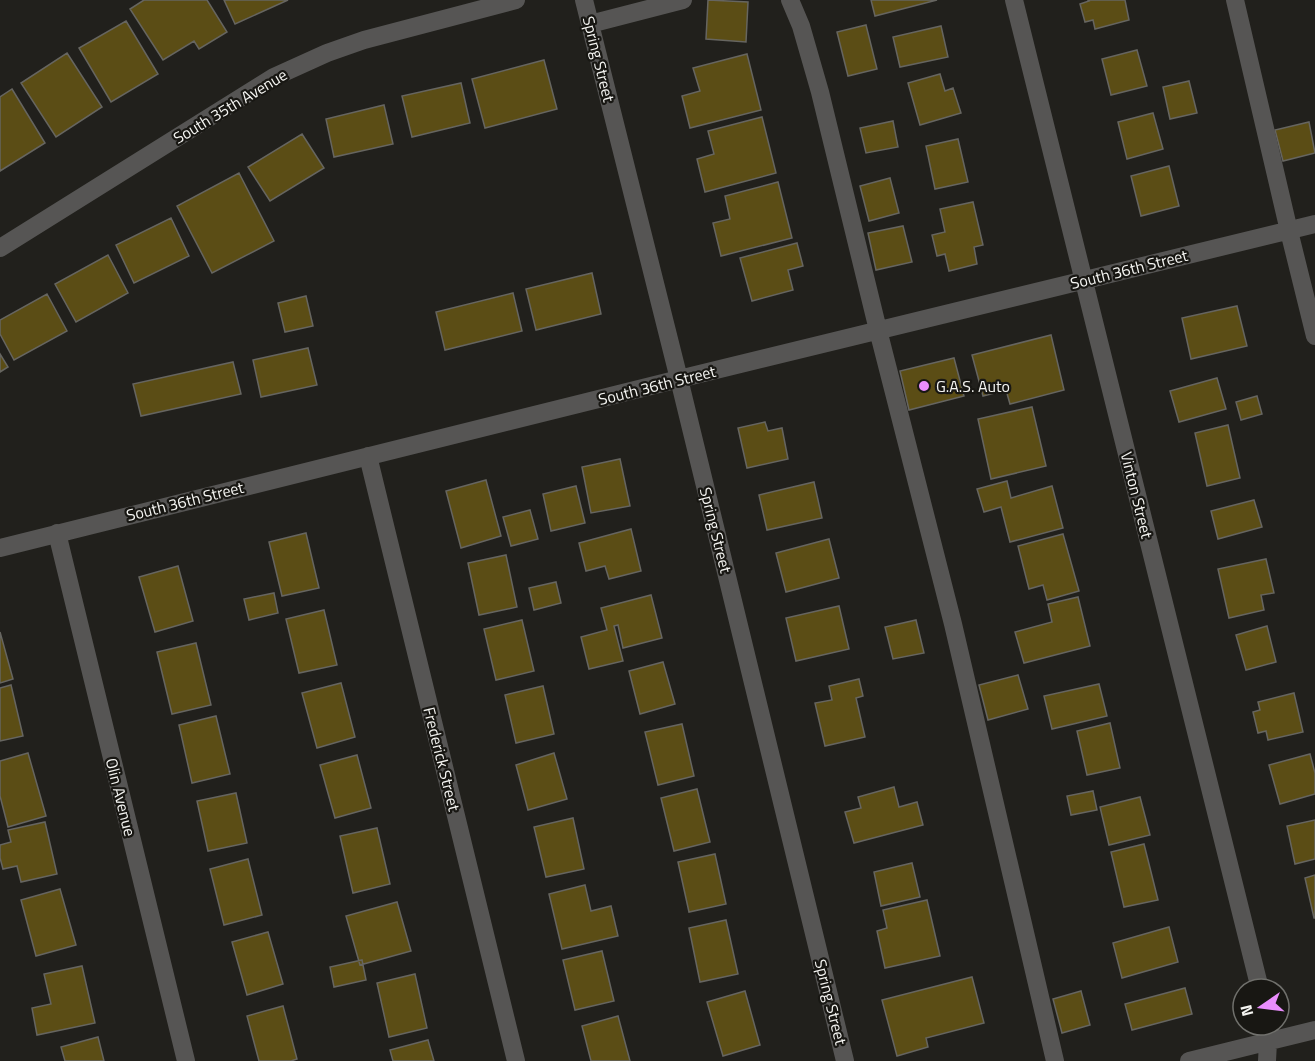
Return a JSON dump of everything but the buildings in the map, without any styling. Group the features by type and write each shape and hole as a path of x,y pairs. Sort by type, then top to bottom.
{"street":[{"name":"South 35th Avenue","path":"0,248 274,77 327,53 364,40 516,0"},
{"name":"Spring Street","path":"584,0 845,1061"},
{"path":"590,24 683,0"},
{"path":"790,0 801,26 820,92 953,624 1055,1061"},
{"name":"Vinton Street","path":"1014,0 1257,977"},
{"path":"1235,0 1315,336"},
{"name":"South 36th Street","path":"0,548 1315,224"},
{"name":"Frederick Street","path":"368,456 516,1061"},
{"name":"Olin Avenue","path":"57,533 186,1061"},
{"path":"1291,1032 1315,1030"},
{"path":"1189,1061 1258,1037"},
{"path":"1267,1037 1267,1061"}],"place":[{"name":"G.A.S. Auto","path":"924,386"}]}
